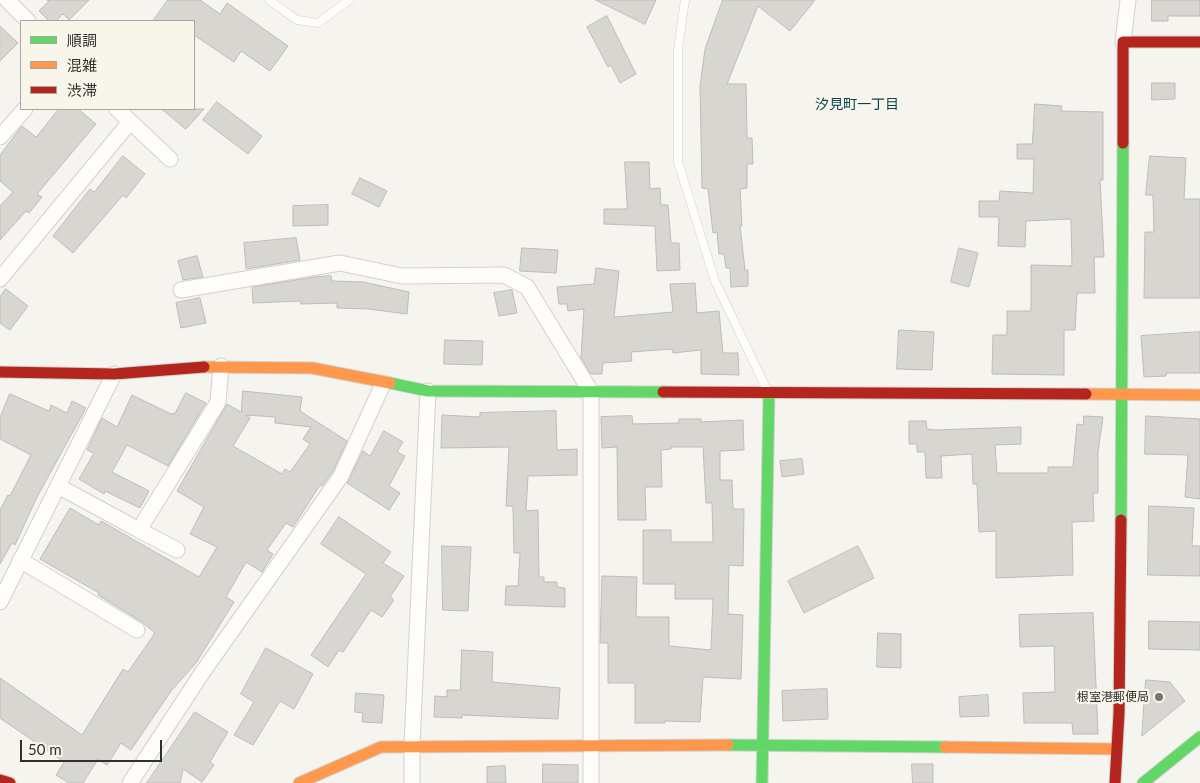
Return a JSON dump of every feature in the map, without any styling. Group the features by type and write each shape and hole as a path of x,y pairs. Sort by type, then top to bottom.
{"street":[{"path":"7,0 27,20"},
{"path":"1116,783 1119,713 1123,42 1128,0"},
{"path":"1123,42 1200,42"},
{"path":"0,137 24,110"},
{"path":"118,110 170,159"},
{"path":"0,279 130,122"},
{"path":"181,290 340,263 402,276 504,275 527,287 591,392 591,783"},
{"path":"2,377 114,374 222,366 312,368 383,384 428,391 1200,395"},
{"path":"139,530 218,402 222,366"},
{"path":"0,602 114,374"},
{"path":"130,783 202,673 341,476 383,384"},
{"path":"412,783 412,746 428,391"},
{"path":"762,783 761,745 769,393"},
{"path":"58,486 177,550"},
{"path":"20,560 137,630"},
{"path":"1142,783 1200,737"},
{"path":"299,783 381,747 761,745 1116,750"},
{"path":"0,780 10,783"}],"lane":[{"path":"269,0 297,20 318,23 350,0"},
{"path":"685,0 678,50 678,162 715,281 769,393"}],"building":[{"path":"47,0 89,0 69,20 63,14 57,20 48,20 39,11 49,1"},
{"path":"168,0 200,0 220,14 227,3 288,46 270,71 241,51 234,62 195,36 195,20 154,20"},
{"path":"596,0 656,0 645,24"},
{"path":"723,0 815,0 790,31 758,6 727,84 746,84 747,138 752,138 753,164 747,164 747,188 740,189 742,226 740,226 745,270 748,270 748,286 731,287 730,268 726,268 724,254 719,254 717,232 713,233 708,189 702,188 700,86 705,49"},
{"path":"1152,0 1200,0 1200,16 1168,16 1168,21 1152,21"},
{"path":"607,16 636,74 620,83 611,65 608,67 587,27"},
{"path":"0,26 18,43 0,61"},
{"path":"1152,83 1175,83 1175,99 1152,100"},
{"path":"217,102 262,136 248,154 203,120"},
{"path":"1035,104 1062,106 1061,111 1103,112 1103,180 1100,180 1104,257 1094,257 1095,293 1077,293 1075,330 1064,330 1064,375 992,374 993,335 1007,335 1007,311 1031,311 1031,265 1072,266 1071,219 1026,221 1025,247 998,246 999,217 979,217 979,201 999,201 1000,191 1033,193 1034,159 1017,159 1017,144 1032,144"},
{"path":"204,109 186,129 163,110"},
{"path":"58,110 79,110 96,124 37,194 42,197 29,213 26,211 0,240 0,206 13,192 0,181 0,155 22,126 36,137"},
{"path":"123,156 145,174 126,198 123,195 73,253 53,236 90,189 94,192"},
{"path":"1150,156 1186,158 1184,199 1200,199 1200,298 1144,298 1145,232 1154,232 1153,195 1146,195"},
{"path":"625,162 649,162 650,189 660,188 661,205 668,205 671,243 679,243 680,270 657,271 655,226 604,224 604,209 627,209"},
{"path":"360,178 387,191 379,207 352,194"},
{"path":"328,205 328,225 293,226 293,206"},
{"path":"296,238 300,260 246,269 244,243"},
{"path":"522,248 558,250 556,273 520,271"},
{"path":"959,248 978,253 969,287 951,282"},
{"path":"197,256 203,277 183,280 178,261"},
{"path":"596,268 619,271 614,317 673,312 670,284 695,283 697,313 719,311 723,353 738,353 739,375 701,374 701,350 673,353 672,349 631,352 632,361 603,363 602,374 591,374 581,358 584,309 568,311 567,304 559,304 557,287 594,284"},
{"path":"331,276 332,281 363,282 409,292 407,314 369,309 337,308 337,303 301,304 300,301 253,303 252,287"},
{"path":"6,289 28,306 10,330 0,323 0,297"},
{"path":"512,290 517,313 499,316 494,293"},
{"path":"200,298 206,323 181,328 176,303"},
{"path":"899,330 934,332 932,370 897,369"},
{"path":"1200,332 1200,373 1166,373 1166,376 1144,377 1141,336"},
{"path":"445,340 483,341 482,365 444,364"},
{"path":"243,391 302,397 300,411 347,441 333,471 322,486 320,485 293,527 286,523 267,550 273,554 262,572 246,562 226,597 234,602 196,663 171,691 131,750 121,743 107,765 98,759 83,783 69,783 56,775 64,762 0,718 0,678 82,735 123,669 128,672 155,633 142,622 98,595 99,593 40,559 70,508 99,525 101,521 199,577 217,547 190,534 204,507 177,491 227,404 241,412","holes":["246,415 275,417 275,423 311,427 303,439 310,444 290,472 285,469 282,474 233,446 250,418"]},
{"path":"186,393 206,403 168,466 127,445 112,472 149,491 140,508 105,491 104,494 79,479 94,453 87,450 102,418 117,427 132,395 171,414 175,413"},
{"path":"10,394 49,411 51,405 67,413 72,401 86,408 37,497 15,545 12,543 0,564 0,510 8,495 10,496 31,455 0,439 0,418"},
{"path":"556,411 557,450 577,449 577,475 528,476 526,511 538,510 539,577 544,577 544,582 557,582 557,587 565,588 565,607 505,605 506,586 518,586 520,553 514,553 513,506 506,506 509,447 441,448 442,415 480,417 480,413"},
{"path":"632,416 633,424 679,423 679,419 701,419 701,422 743,420 744,450 720,451 720,480 732,480 733,509 744,509 743,566 729,565 728,614 743,615 741,679 703,677 700,722 665,721 665,723 635,723 635,683 608,683 608,643 600,643 602,576 637,577 636,617 669,617 669,646 711,650 713,599 675,599 675,584 643,584 643,530 671,530 671,542 713,542 712,503 706,503 703,447 671,447 671,449 661,450 662,487 645,487 646,520 618,520 617,447 602,448 601,417"},
{"path":"1084,416 1103,417 1098,452 1098,493 1093,493 1094,521 1072,522 1073,575 996,578 996,531 979,532 977,484 973,484 972,454 941,456 942,478 926,478 925,452 917,452 917,444 909,444 909,421 926,421 927,429 934,430 1021,427 1021,444 995,445 997,473 1048,473 1048,467 1073,467 1077,424 1083,425"},
{"path":"1146,416 1200,419 1200,499 1185,497 1188,455 1145,454"},
{"path":"384,431 403,442 397,452 405,456 389,486 400,493 389,510 347,483 363,451 370,456"},
{"path":"802,459 804,474 782,477 780,461"},
{"path":"1149,506 1194,508 1192,546 1200,546 1200,576 1148,575"},
{"path":"339,517 391,552 383,563 404,576 390,597 394,600 382,617 371,610 343,652 339,650 328,667 311,655 366,574 321,544"},
{"path":"442,546 471,547 468,611 443,610"},
{"path":"858,546 874,578 804,613 788,581"},
{"path":"1093,613 1098,734 1073,734 1072,723 1024,723 1023,693 1055,692 1054,646 1020,647 1019,615"},
{"path":"1149,621 1200,622 1200,650 1149,649"},
{"path":"878,633 901,634 901,668 877,667"},
{"path":"266,648 313,674 294,709 280,701 253,745 234,735 254,702 241,694"},
{"path":"462,650 493,652 492,682 560,688 558,719 462,715 462,718 434,717 435,696 447,697 447,690 460,690"},
{"path":"1146,680 1170,682 1185,701 1142,736"},
{"path":"827,689 828,719 783,721 782,691"},
{"path":"356,693 384,695 382,723 362,722 363,713 355,712"},
{"path":"988,695 989,716 960,717 959,697"},
{"path":"195,712 228,732 210,762 214,765 202,782 183,769 180,783 147,783"},
{"path":"543,764 578,765 578,783 543,783"},
{"path":"912,764 933,764 933,783 913,783"},
{"path":"505,766 506,783 487,783 487,767"}],"traffic: fast":[{"path":"1121,520 1123,143"},
{"path":"390,383 428,391 663,392"},
{"path":"762,783 769,393"},
{"path":"1143,783 1200,737"},
{"path":"728,745 945,747"}],"traffic: slow":[{"path":"204,367 312,368 390,383"},
{"path":"1086,394 1200,395"},
{"path":"299,783 381,747 728,745"},
{"path":"945,747 1116,749"}],"traffic: jam":[{"path":"1123,143 1123,42 1200,42"},
{"path":"0,372 114,374 204,367"},
{"path":"663,392 1086,394"},
{"path":"1115,783 1119,713 1121,520"},
{"path":"0,780 10,783"}],"place":[{"name":"根室港郵便局","path":"1159,697"}],"district":[{"name":"汐見町一丁目","path":"857,104"}]}
